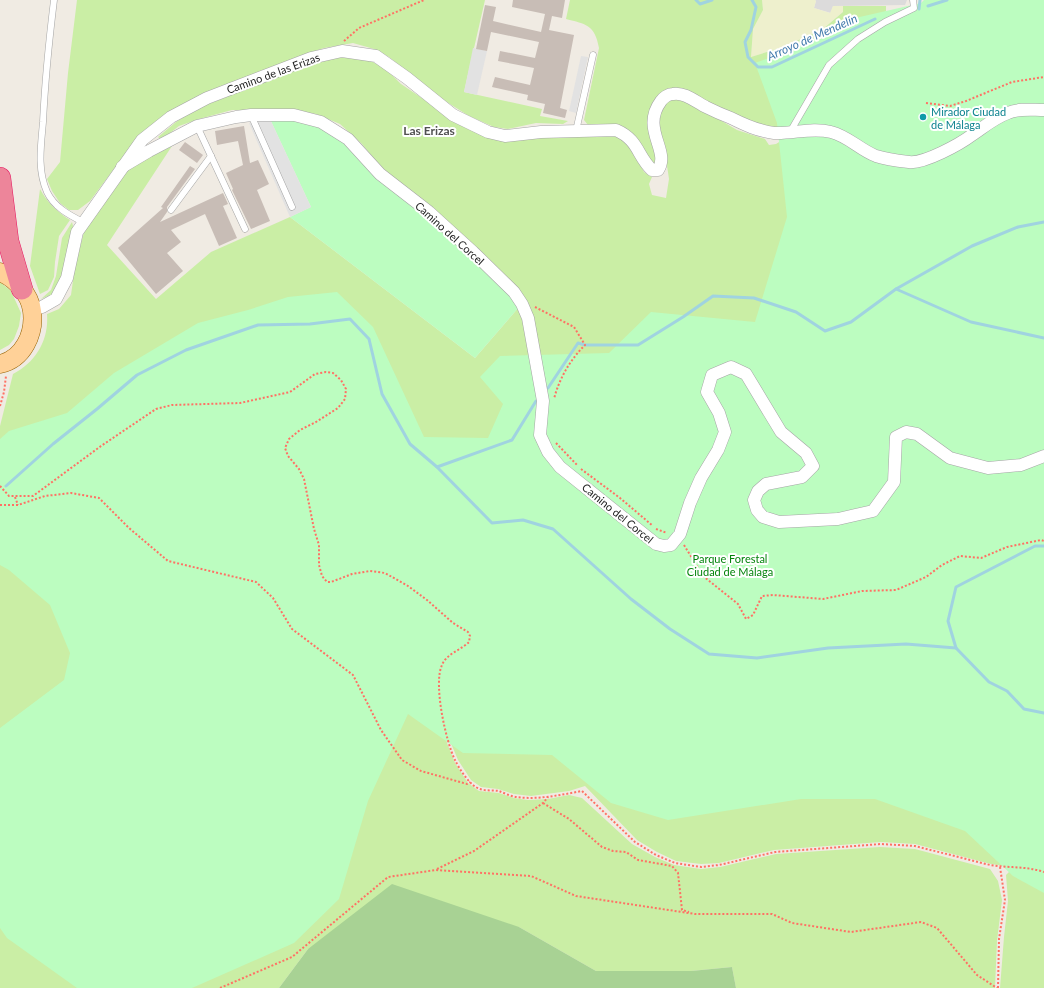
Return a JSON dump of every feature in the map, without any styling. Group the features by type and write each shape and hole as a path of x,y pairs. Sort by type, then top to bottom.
{"highway":[{"path":"0,178 8,241 22,289"}],"main road":[{"path":"0,272 12,278 22,289 32,310 31,333 24,349 16,357 3,363"}],"street":[{"name":"Camino de las Erizas","path":"32,310 42,307 56,299 67,278 77,232 142,140 177,114 207,98 311,58 328,54 342,51 376,56 407,78 453,115 488,132 505,136 576,130 616,130 629,138 647,166 652,170 658,170 662,164 662,156 654,131 656,107 663,98 673,94 684,95 705,107 752,128 774,132 790,132"},
{"path":"790,132 817,130 832,132 844,137 876,156 910,162 926,160 971,136 992,120 1009,112 1044,110"},
{"name":"Camino del Corcel","path":"122,167 197,126 236,117 251,115 294,115 321,122 348,140 380,174 429,212 514,292 522,304 528,318 543,401 540,419 540,435 548,452 560,467 656,544 664,546 671,545 679,536"},
{"path":"679,536 701,478 718,450 725,432 719,413 707,392 712,375 731,367 746,374 780,432 806,454 813,466 802,477 766,484 758,491 754,500 757,510 763,516 779,522 838,520 873,511 894,482 896,437 906,432 917,434 950,458 988,468 1021,465 1044,456"}],"lane":[{"path":"54,0 45,76 40,160 42,177 47,193 61,210 84,222"},
{"path":"790,132 829,65 858,39 885,22 914,8 913,0"},
{"path":"576,130 593,55"},
{"path":"251,115 292,208"},
{"path":"197,126 245,229"},
{"path":"171,210 211,156"}],"path":[{"path":"328,54 359,28 424,0"},
{"path":"926,103 950,106 1012,82 1044,77"},
{"path":"522,304 535,307 574,326 585,345 576,354 564,374 553,404"},
{"path":"0,406 7,375 3,363"},
{"path":"0,486 9,496 32,496 101,446 156,409 172,405 240,403 290,392 315,374 326,372 334,374 341,380 346,389 345,399 338,408 300,430 288,439 285,448 288,456 299,469 304,479 314,529 319,544 319,565 322,576 327,582 331,582 352,574 370,570 385,573 408,586 454,623 468,632 470,636 469,642 464,648 444,660 441,667 439,681 441,704 448,742 455,761 470,782 480,789 528,798 548,797 582,791 635,842 656,855 675,863 700,867 719,866 775,852 881,844 915,846 1000,867 1018,867 1044,872"},
{"path":"554,440 578,466 620,498 657,530 679,536 703,576 738,604 746,619 753,615 762,596 773,595 823,599 862,591 896,590 926,577 942,565 960,556 981,558 1007,547 1041,540 1044,541"},
{"path":"0,506 18,505 44,496 71,493 99,498 129,528 168,561 256,582 273,598 292,629 353,674 381,730 402,760 421,771 467,784 470,782"},
{"path":"15,497 18,505"},
{"path":"436,870 474,850 543,803 548,797"},
{"path":"543,803 569,819 602,847 613,851 626,852 638,860 672,866 678,873 682,910 695,914"},
{"path":"672,866 675,863"},
{"path":"998,988 999,939 1005,900 1000,867"},
{"path":"220,988 292,957 388,877 436,870 531,876 576,896 695,914 772,914 792,923 851,932 921,922 937,928 977,975 998,988"}],"shaded area":[{"path":"815,0 907,0 905,5 833,6 831,13 814,8"},
{"path":"473,48 487,51 477,95 464,92"},
{"path":"581,56 588,57 576,113 569,111"},
{"path":"270,119 311,207 290,217 249,123"}],"green space":[{"path":"77,0 485,0 464,92 542,109 540,116 568,121 563,124 536,123 508,129 494,127 469,116 442,99 389,57 374,49 353,43 324,48 297,57 204,94 140,134 90,201 78,210 69,210 60,203 52,191 47,179 60,162 68,73"},
{"path":"570,0 762,0 763,10 753,29 751,57 783,47 823,29 843,12 843,6 886,6 886,11 778,129 761,126 695,98 658,98 656,164 651,164 639,145 588,125 584,120 599,48 595,34 592,30 584,24 566,19"},
{"path":"762,0 815,0 814,8 830,13 833,6 843,6 843,12 823,29 783,47 751,57 753,29 763,10"},
{"name":"Parque Forestal Ciudad de Málaga","path":"924,0 1044,0 1044,893 1013,876 965,831 875,799 801,799 668,820 611,803 552,755 463,753 408,714 368,801 339,899 294,943 192,988 77,988 7,938 0,928 0,728 64,680 70,653 50,605 9,570 0,565 0,439 9,431 67,413 114,373 198,323 248,310 288,297 337,292 373,327 424,437 488,438 503,404 480,377 500,356 609,353 651,312 755,322 787,217 777,123 755,63 796,48 851,19 921,3"},
{"path":"340,57 369,60 386,69 401,84 465,127 497,139 612,134 623,139 638,160 644,172 652,177 649,184 652,195 666,198 669,179 666,159 657,123 666,100 676,97 705,111 737,130 765,139 769,145 776,144 787,137 1044,117 563,463 530,314 383,170 362,144 340,124 316,114 292,110 232,110 179,126 161,140 158,137 176,122 198,108 302,67"},
{"path":"270,119 306,122 331,132 427,216 511,296 519,307 475,358 290,217 311,207"},
{"path":"172,146 107,245 156,299 211,252 290,217 475,358 519,307 524,322 539,401 1005,866 991,864 915,844 881,842 774,850 719,863 701,864 676,861 637,840 585,786 569,791 531,796 481,787 471,780 458,760 450,741 442,704 0,481 0,426 13,374 28,363 39,349 46,333 47,314 59,309 71,295 75,266 84,232 130,167"},
{"path":"40,189 53,206 70,220 59,236 54,277 48,290 40,294 30,266"},
{"path":"72,222 74,230 60,283 53,294 41,299 51,290 56,276 62,238"},
{"path":"0,282 11,291 21,313 19,326 14,339 9,345 0,350"},
{"path":"0,492 440,705 447,743 455,763 468,783 479,791 499,793 514,798 528,800 548,799 569,795 582,798 632,844 655,857 674,865 701,869 720,867 776,854 880,847 915,849 990,869 998,881 1002,900 997,941 995,988 736,988 732,967 691,971 596,971 519,927 308,949 279,988 0,988"},
{"path":"1010,871 1044,876 1044,988 1000,988 1008,901 1006,875"},
{"path":"392,884 519,927 596,971 691,971 732,967 736,988 279,988 308,949"}],"building":[{"path":"513,0 565,0 562,18 552,16 549,30 574,35 560,108 567,110 565,118 543,113 545,104 527,100 528,95 492,87 495,77 530,85 534,68 498,61 500,51 535,58 539,42 491,32 487,51 476,49 485,5 496,7 493,21 541,32 545,14 512,7"},
{"path":"244,126 250,163 258,160 269,184 257,190 270,221 251,229 232,190 233,189 226,173 243,165 238,141 217,145 215,131"},
{"path":"185,142 203,155 197,163 179,150"},
{"path":"190,166 195,169 167,207 167,212 160,222 223,193 228,204 223,206 237,238 219,246 205,214 171,230 181,242 167,253 183,271 156,294 118,248 163,208 161,207"}],"waterway":[{"name":"Arroyo de Mendelín","path":"696,0 700,4 712,0"},
{"name":"Arroyo de Mendelín","path":"752,0 756,7 751,30 745,42 748,57 758,67 772,67 875,19"},
{"name":"Arroyo de Mendelín","path":"919,9 920,0"},
{"name":"Arroyo de Mendelín","path":"928,6 947,0"},
{"path":"548,388 578,343 585,345 638,345 713,296 754,298 796,312 825,331 851,322 896,289 972,246 1018,227 1044,222"},
{"path":"896,289 971,322 1044,338"},
{"path":"6,486 53,444 137,375 186,350 258,325 310,324 350,319 369,339 382,394 410,444 437,467 492,523 523,520 553,529 631,599 670,629 709,654 757,658 828,648 906,644 956,648 989,682 1007,691 1024,709 1044,713"},
{"path":"437,467 512,440 536,401"},
{"path":"956,648 948,621 956,587 1035,546 1044,546"}],"place":[{"name":"Mirador Ciudad de Málaga","path":"923,117"}],"district":[{"name":"Las Erizas","path":"429,130"}]}
